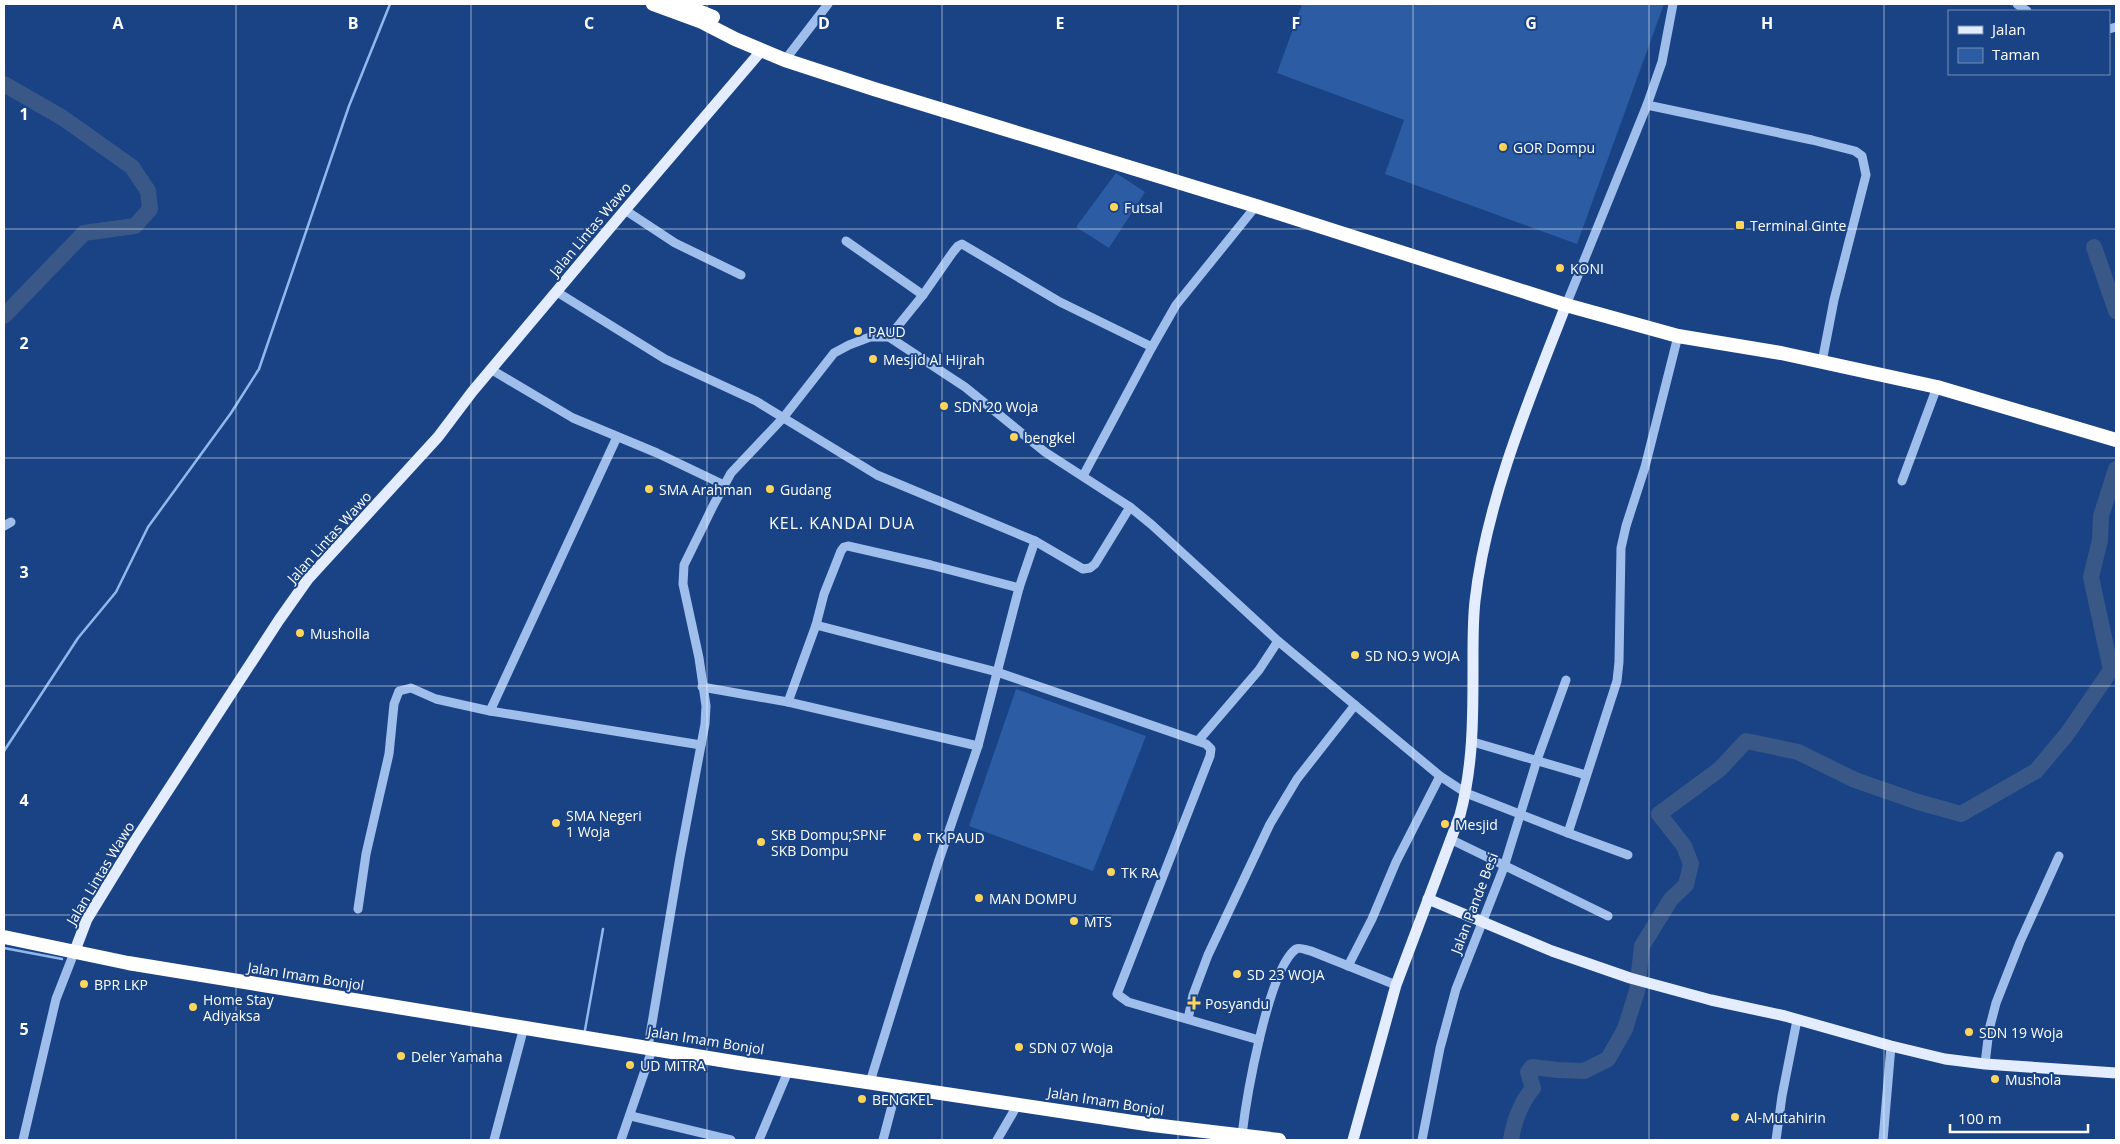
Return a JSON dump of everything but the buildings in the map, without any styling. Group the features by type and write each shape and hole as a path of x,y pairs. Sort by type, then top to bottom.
{"highway":[{"path":"653,4 702,22 736,40 785,60 1256,206 1566,305 1678,336 1822,362 1937,387 2116,440"},
{"path":"681,4 704,13 735,30 745,36 757,48"},
{"name":"Jalan Imam Bonjol","path":"8,938 128,963 524,1026 618,1043 897,1087 1164,1126 1280,1140"}],"main road":[{"name":"Jalan Lintas Wawo","path":"74,953 87,919 133,844 279,620 308,579 344,542 438,437 757,48"},
{"path":"1353,1140 1396,985 1460,815 1466,793 1472,742 1474,602 1481,562 1499,488 1534,387 1566,305"},
{"path":"1428,899 1552,951 1630,978 1797,1020 1890,1046 1945,1058 1985,1064 2116,1073"}],"street":[{"path":"785,60 828,4"},
{"path":"1566,305 1647,105 1662,62 1674,4"},
{"path":"1647,105 1812,140 1855,151 1862,156 1866,175 1834,300 1822,362"},
{"path":"1083,476 1176,305 1256,206"},
{"path":"625,210 675,244 741,276"},
{"path":"846,241 924,295"},
{"path":"889,337 924,295 953,252 962,244 1060,302 1152,347"},
{"path":"558,292 665,359 737,392 877,475 1035,540 1083,568 1088,569 1095,564 1130,507"},
{"path":"1568,833 1617,681 1622,548 1626,526 1645,467 1678,336"},
{"path":"621,1140 631,1116 651,1047 680,857 701,746 706,706 699,658 683,584 684,566 724,485 747,454 783,418 834,353 870,337 889,337 966,387 1045,452 1130,507 1152,525 1278,642 1440,776 1466,793 1628,855"},
{"path":"492,370 573,418 657,453 724,485"},
{"path":"1902,481 1937,387"},
{"path":"490,711 617,437"},
{"path":"870,1082 938,864 978,746 1019,588 1035,540"},
{"path":"788,702 816,625 824,594 842,548 848,546 931,564 1019,588"},
{"path":"816,625 997,672 1198,741 1210,747 1211,753 1117,993 1120,998 1128,1002 1259,1040"},
{"path":"1198,741 1259,670 1278,642"},
{"name":"Jalan Pande Besi","path":"1422,1140 1450,1008 1504,867 1537,760 1566,680"},
{"path":"702,686 788,702 978,746"},
{"path":"358,909 370,835 389,754 394,704 397,693 404,689 412,688 436,699 490,711 701,746"},
{"path":"1188,1019 1193,995 1208,955 1270,824 1298,778 1355,705"},
{"path":"1472,742 1586,775"},
{"path":"1348,966 1372,919 1396,862 1440,776"},
{"path":"1450,839 1504,867 1608,916"},
{"path":"1985,1064 1989,1030 1996,1003 2020,942 2059,856"},
{"path":"1242,1135 1249,1087 1259,1040 1281,974 1287,961 1296,949 1311,951 1396,985"},
{"name":"Jalan Lintas Wawo","path":"23,1140 56,999 74,953"},
{"path":"1776,1140 1782,1096 1797,1020"},
{"path":"494,1140 524,1026"},
{"path":"1884,1140 1890,1046"},
{"path":"759,1140 789,1069"},
{"path":"883,1140 897,1087"},
{"path":"998,1140 1018,1104"},
{"path":"631,1116 731,1140"}],"green space":[{"name":"GOR Dompu","path":"1302,4 1664,4 1577,244 1385,174 1404,120 1277,73"},
{"path":"1116,173 1145,192 1109,248 1076,227"},
{"path":"1016,689 1146,736 1093,871 969,826"}],"waterway":[{"path":"4,751 78,638 116,592 148,527 231,413 259,369 349,106 390,4"},
{"path":"4,84 63,118 132,167 148,191 150,209 135,226 84,233 4,316"},
{"path":"2094,247 2116,311"},
{"path":"1511,1140 1518,1112 1533,1088 1528,1072 1532,1067 1584,1071 1608,1059 1625,1029 1637,991 1642,946 1671,899 1686,885 1691,864 1684,846 1659,814 1720,769 1746,741 1798,752 1855,780 1918,802 1961,814 2036,771 2067,734 2111,670 2091,577 2100,540 2101,516 2116,469"},
{"path":"585,1030 603,929"},
{"path":"4,948 62,959"}],"place":[{"name":"GOR Dompu","path":"1503,147"},
{"name":"Futsal","path":"1114,207"},
{"name":"Terminal Ginte","path":"1740,225"},
{"name":"KONI","path":"1560,268"},
{"name":"PAUD","path":"858,331"},
{"name":"Mesjid Al Hijrah","path":"873,359"},
{"name":"SDN 20 Woja","path":"944,406"},
{"name":"bengkel","path":"1014,437"},
{"name":"SMA Arahman","path":"649,489"},
{"name":"Gudang","path":"770,489"},
{"name":"Musholla","path":"300,633"},
{"name":"SD NO.9 WOJA","path":"1355,655"},
{"name":"SMA Negeri 1 Woja","path":"556,823"},
{"name":"Mesjid","path":"1445,824"},
{"name":"TK PAUD","path":"917,837"},
{"name":"SKB Dompu;SPNF SKB Dompu","path":"761,842"},
{"name":"TK RA","path":"1111,872"},
{"name":"MAN DOMPU","path":"979,898"},
{"name":"MTS","path":"1074,921"},
{"name":"SD 23 WOJA","path":"1237,974"},
{"name":"BPR LKP","path":"84,984"},
{"name":"Posyandu","path":"1194,1003"},
{"name":"Home Stay Adiyaksa","path":"193,1007"},
{"name":"SDN 19 Woja","path":"1969,1032"},
{"name":"SDN 07 Woja","path":"1019,1047"},
{"name":"Deler Yamaha","path":"401,1056"},
{"name":"UD MITRA","path":"630,1065"},
{"name":"Mushola","path":"1995,1079"},
{"name":"BENGKEL","path":"862,1099"},
{"name":"Al-Mutahirin","path":"1735,1117"}],"district":[{"name":"KEL. KANDAI DUA","path":"842,523"}]}
